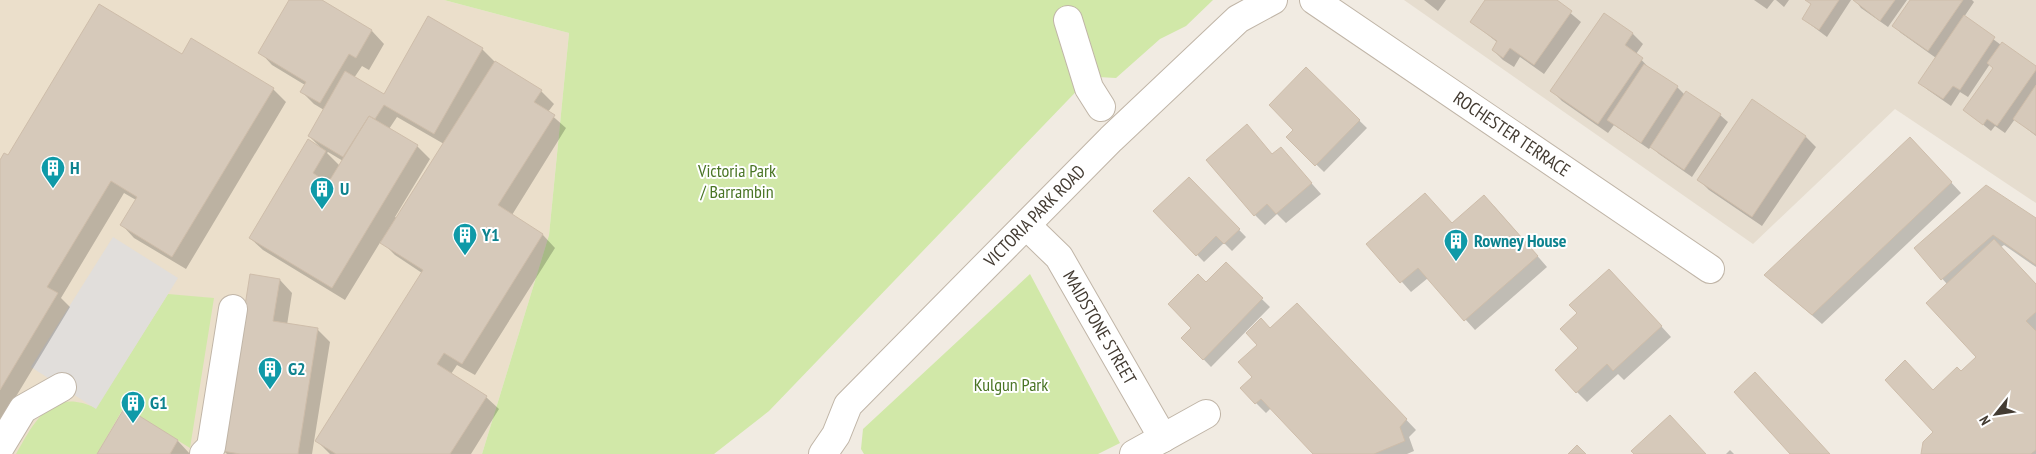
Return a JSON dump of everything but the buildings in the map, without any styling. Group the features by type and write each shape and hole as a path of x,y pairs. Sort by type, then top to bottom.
{"street":[{"name":"VICTORIA PARK ROAD","path":"823,454 836,435 848,405 988,262 1027,226 1111,139 1238,19 1273,0"},
{"name":"ROCHESTER TERRACE","path":"1314,0 1710,269"},
{"path":"1068,20 1089,88 1101,107"},
{"name":"MAIDSTONE STREET","path":"1027,226 1059,258 1163,438"},
{"path":"204,454 212,447 233,309"},
{"path":"0,447 23,409 62,387"},
{"path":"1134,454 1206,414"}],"shaded area":[{"path":"0,0 444,0 569,33 549,235 482,454 0,454"},
{"path":"1404,0 2036,0 2036,203 1895,109 1753,244"},
{"path":"113,237 178,278 96,409 31,367"}],"green space":[{"name":"Victoria Park / Barrambin","path":"444,0 1213,0 1186,26 1160,39 1116,78 1098,77 1093,74 769,411 714,454 482,454 549,235 569,33"},
{"name":"Kulgun Park","path":"1030,274 1120,443 1098,454 864,454 861,449 863,429"},
{"path":"168,294 214,298 190,448 124,407 97,454 16,454 38,419 56,404 68,402 81,403 96,408"}],"place":[{"name":"H","path":"53,189"},
{"name":"U","path":"322,210"},
{"name":"Y1","path":"465,256"},
{"name":"Rowney House","path":"1456,262"},
{"name":"G2","path":"270,390"},
{"name":"G1","path":"133,424"}]}
